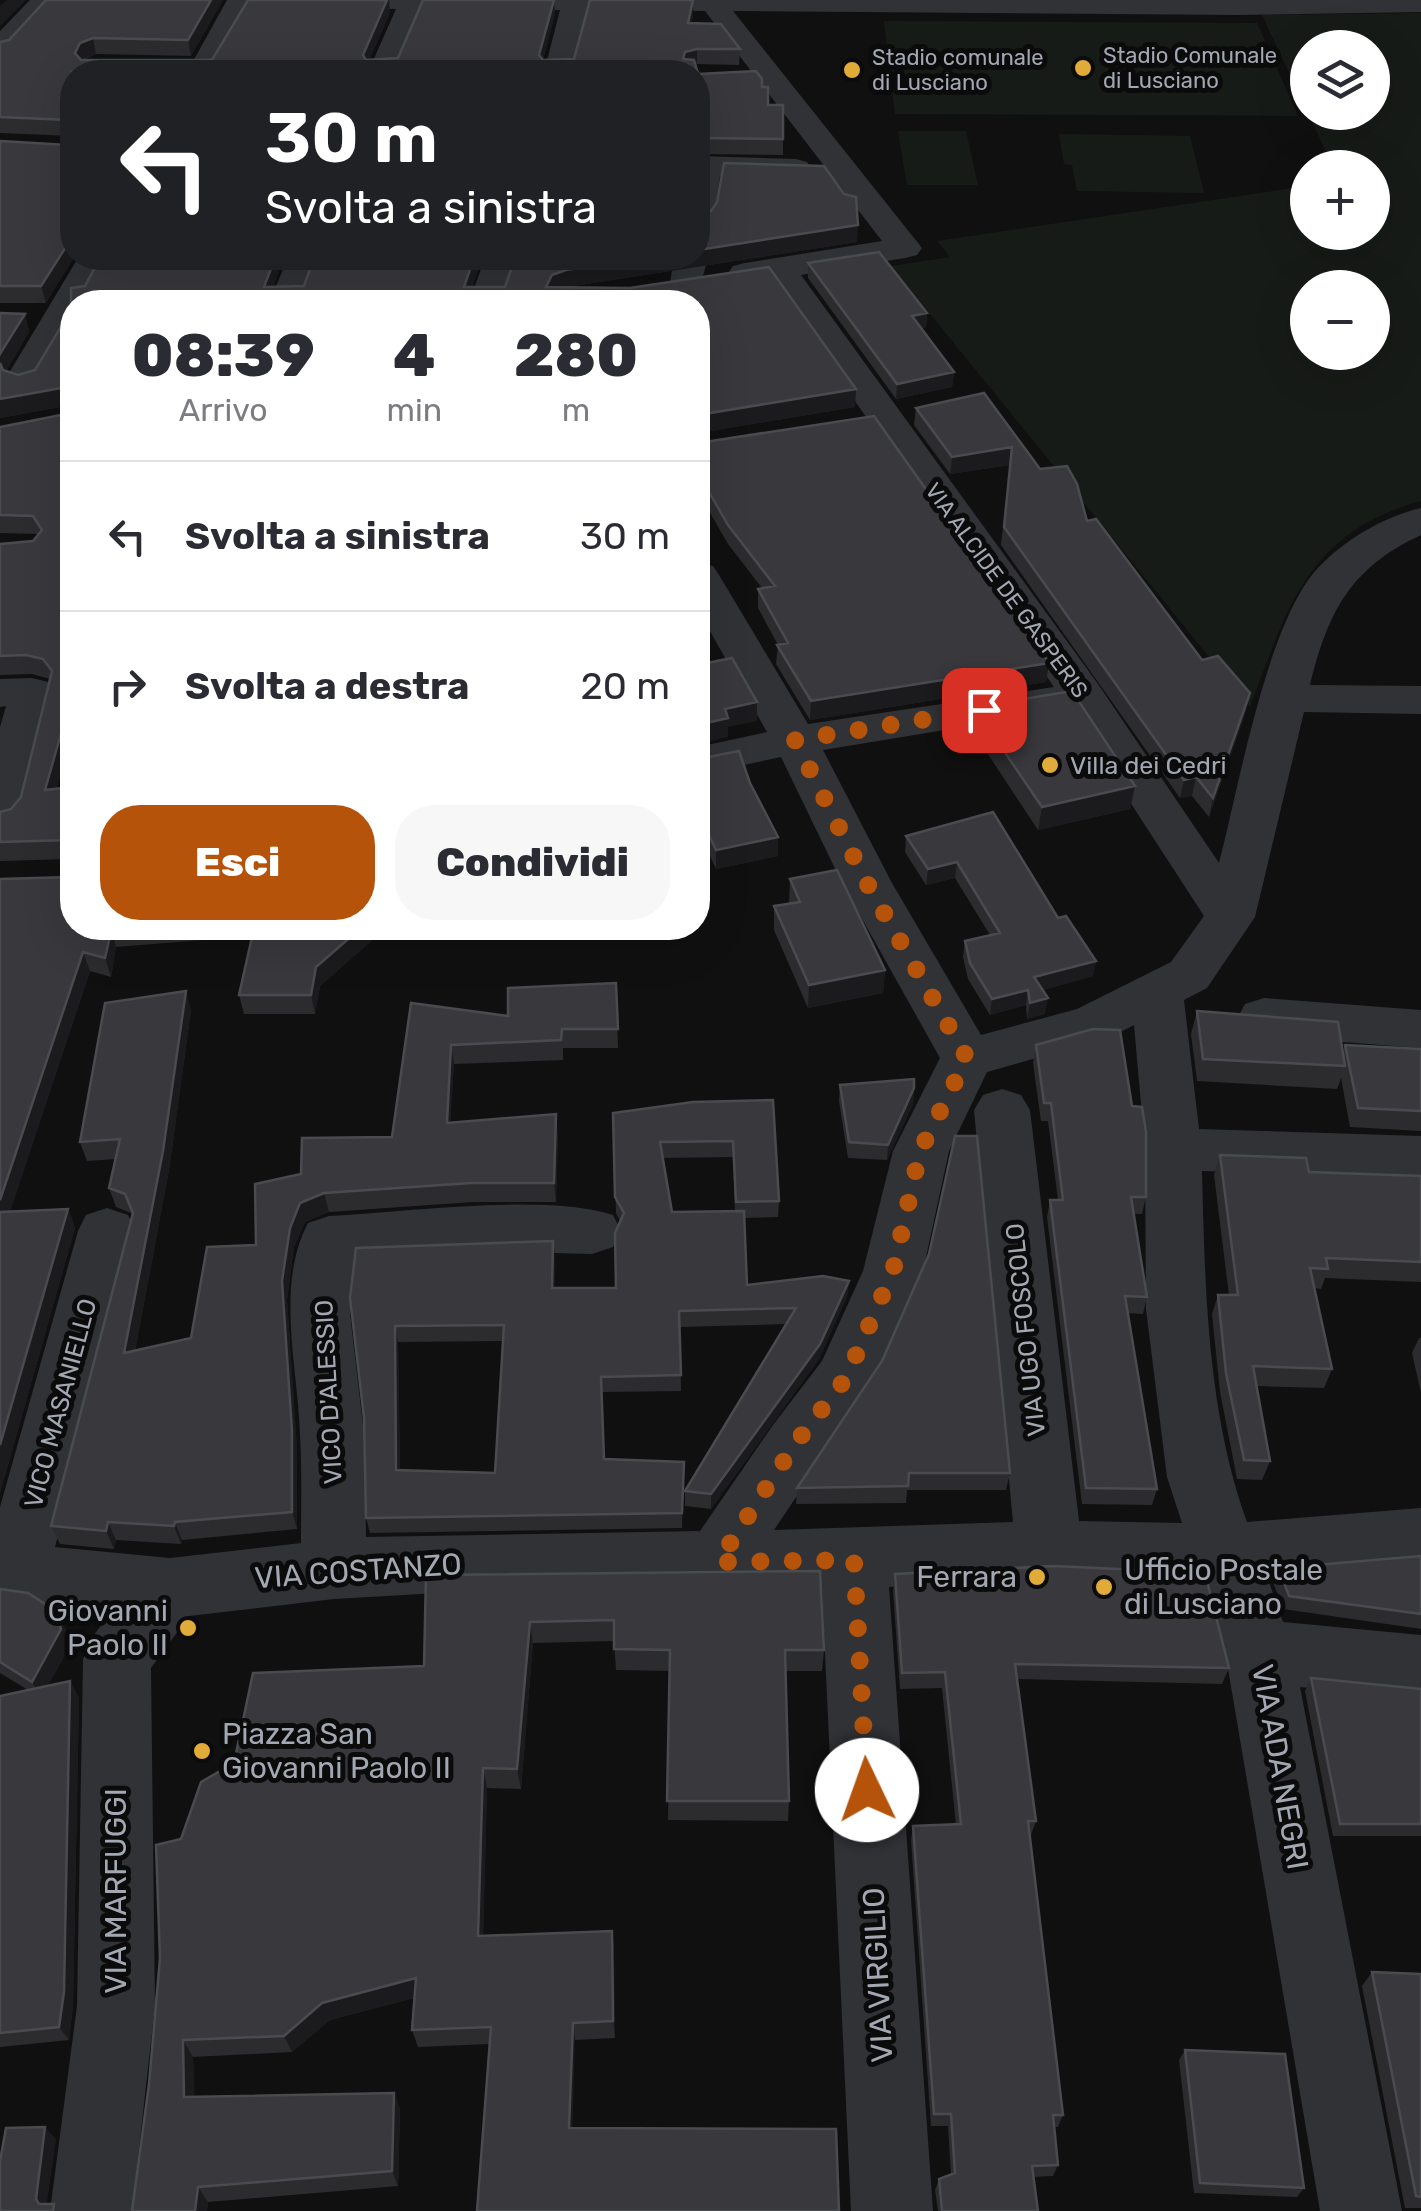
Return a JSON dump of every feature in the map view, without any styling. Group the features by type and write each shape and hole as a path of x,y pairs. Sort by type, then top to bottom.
{"street":[{"path":"0,46 46,0"},
{"path":"208,60 242,0"},
{"path":"331,0 1220,7 1421,4"},
{"path":"380,1 382,60"},
{"path":"560,60 568,2"},
{"path":"710,269 778,267 905,248 713,3"},
{"path":"710,166 844,170"},
{"name":"VIA ALCIDE DE GASPERIS","path":"778,267 1082,694 1230,917"},
{"path":"647,289 689,270"},
{"path":"20,317 59,318"},
{"path":"12,380 59,318"},
{"path":"12,380 60,374"},
{"path":"718,1562 795,1444 846,1378 893,1271 920,1151 967,1058 1094,1022 1190,974 1230,917 1300,637 1332,578 1377,540 1421,520"},
{"path":"710,602 795,740 867,883 967,1058"},
{"path":"710,758 795,740 1082,694"},
{"path":"1282,698 1421,700"},
{"path":"0,814 8,719"},
{"path":"1157,991 1194,1013 1421,1029"},
{"name":"VIA ADA NEGRI","path":"1157,991 1174,1149 1176,1309 1198,1477 1259,1652 1360,2211"},
{"name":"VIA UGO FOSCOLO","path":"1002,1110 1049,1550"},
{"path":"1174,1149 1421,1157"},
{"name":"VICO D'ALESSIO","path":"334,1569 332,1434 320,1314 329,1239 514,1228 592,1231"},
{"name":"VICO MASANIELLO","path":"7,1574 107,1231"},
{"name":"VIA COSTANZO","path":"7,1574 170,1588 334,1569 438,1563 854,1560 1049,1550 1225,1553 1421,1537"},
{"name":"VIA VIRGILIO","path":"854,1560 892,2211"},
{"name":"VIA MARFUGGI","path":"91,2211 116,2006 116,1659 170,1588"},
{"path":"1259,1652 1421,1667"}],"shaded area":[{"path":"1421,13 1421,501 1351,532 1327,554 1290,607 1250,707 891,266 950,257 937,241 1290,189 1290,250 1390,250 1390,150 1325,150 1316,130 1390,130 1390,30 1290,30 1290,75 1262,15"},
{"name":"Stadio Comunale di Lusciano","path":"884,21 1257,23 1290,98 1290,116 895,114"},
{"path":"898,131 966,131 978,185 907,185"},
{"path":"1059,134 1190,136 1204,193 1077,191 1072,165 1064,164"}],"building":[{"path":"46,0 211,0 188,40 93,38 80,43 75,53 81,60 60,60 60,120 0,117 0,42 9,40"},
{"path":"248,0 387,0 363,55 366,60 212,60"},
{"path":"423,0 554,0 539,55 543,60 366,60 398,58"},
{"path":"590,0 693,0 688,23 721,24 740,49 697,49 685,52 683,59 694,60 543,60 574,59"},
{"path":"756,71 762,87 768,87 768,105 783,105 783,139 710,138 710,73"},
{"path":"0,141 60,145 60,256 41,286 0,286"},
{"path":"724,163 824,166 844,194 856,197 858,225 710,248 710,211 717,202"},
{"path":"879,252 927,313 912,316 954,372 897,384 808,263"},
{"path":"769,267 856,389 710,413 710,290 71,290 85,286 94,270 270,270 264,287 304,286 310,270 470,270 464,287 505,287 511,270 566,270 552,275 546,287 630,288"},
{"path":"0,313 25,314 0,354"},
{"path":"60,328 60,388 0,399 0,363 3,370 18,375 35,370"},
{"path":"984,393 1040,469 1067,466 1077,484 1087,521 1096,519 1202,660 1218,656 1250,693 1213,798 1196,777 1184,780 1004,527 1012,447 952,457 916,408"},
{"path":"60,415 60,737 45,790 60,788 60,840 0,842 0,812 11,809 21,797 52,671 43,659 0,656 0,544 33,541 42,530 33,516 0,515 0,427"},
{"path":"874,416 1049,663 811,701 777,645 788,643 758,589 775,586 728,525 710,494 710,441"},
{"path":"732,658 757,702 725,709 728,718 710,722 710,662"},
{"name":"Villa dei Cedri","path":"1072,691 1135,786 1042,807 974,707"},
{"path":"739,751 750,783 778,837 716,850 710,837 710,757"},
{"path":"993,812 1058,918 1066,916 1096,961 1034,977 1048,998 1030,1003 1028,990 992,999 970,963 965,941 1000,933 957,862 928,869 906,836"},
{"path":"837,870 885,970 809,985 774,906 800,902 790,879"},
{"path":"60,877 60,940 109,940 105,958 83,952 0,1200 0,879"},
{"path":"251,940 347,940 316,967 311,995 239,995"},
{"path":"616,983 618,1029 562,1029 561,1040 451,1045 447,1123 556,1114 554,1183 471,1183 324,1193 300,1203 290,1228 282,1281 292,1431 292,1512 175,1522 174,1526 108,1522 106,1531 51,1526 133,1213 125,1194 109,1188 120,1139 80,1142 105,1003 186,991 163,1151 124,1353 191,1338 207,1247 256,1245 255,1184 301,1174 302,1138 392,1137 411,1003 508,1016 508,988"},
{"path":"1197,1011 1338,1022 1345,1066 1203,1059"},
{"path":"1093,1029 1120,1030 1132,1106 1142,1107 1146,1132 1146,1197 1131,1197 1147,1297 1125,1296 1157,1489 1086,1488 1050,1200 1063,1200 1051,1103 1044,1103 1036,1045"},
{"path":"1345,1045 1421,1049 1421,1111 1358,1108"},
{"path":"914,1079 914,1088 888,1145 849,1142 840,1085"},
{"path":"773,1100 779,1201 736,1202 733,1141 660,1142 672,1212 744,1211 747,1285 823,1276 849,1281 820,1344 711,1494 685,1491 796,1308 679,1311 681,1375 601,1377 604,1459 684,1462 682,1513 366,1518 364,1418 350,1298 356,1248 553,1241 552,1288 616,1288 615,1233 624,1213 615,1197 613,1113 693,1102","holes":["504,1325 495,1473 396,1470 395,1326"]},
{"path":"955,1136 977,1136 1010,1473 909,1473 908,1486 797,1488 882,1361 929,1254"},
{"path":"1220,1155 1306,1158 1309,1172 1421,1176 1421,1262 1326,1258 1328,1269 1310,1268 1332,1369 1253,1366 1270,1461 1244,1460 1226,1373 1218,1295 1238,1295"},
{"path":"68,1209 0,1445 0,1212"},
{"path":"1421,1556 1421,1614 1289,1596 1279,1568"},
{"path":"1053,1566 1205,1573 1229,1668 1015,1664 1036,1821 1028,1821 1063,2115 1053,2115 1058,2165 1032,2166 1038,2211 942,2211 939,2179 955,2173 951,2114 934,2114 913,1826 961,1824 945,1672 902,1673 895,1574"},
{"path":"820,1571 824,1650 785,1650 789,1801 667,1801 670,1650 614,1649 614,1620 530,1622 517,1769 483,1768 478,1936 612,1931 613,2021 573,2023 569,2128 836,2129 839,2211 477,2211 491,2027 412,2030 416,1978 322,2003 284,2036 183,2040 184,2097 394,2093 392,2171 198,2187 195,2211 132,2211 160,1958 156,1845 181,1839 201,1782 234,1763 253,1673 424,1666 426,1575"},
{"path":"0,1589 28,1593 56,1611 61,1629 32,1682 0,1662"},
{"path":"1311,1678 1421,1689 1421,1824 1340,1824"},
{"path":"70,1681 64,1992 59,2027 0,2033 0,1696"},
{"path":"1372,1972 1421,1974 1421,2197 1416,2196"},
{"path":"1185,2050 1285,2054 1304,2188 1200,2183"},
{"path":"45,2127 36,2199 39,2204 54,2204 53,2211 0,2211 0,2161 6,2128"}],"place":[{"name":"Stadio Comunale di Lusciano","path":"1083,68"},
{"name":"Stadio comunale di Lusciano","path":"852,70"},
{"name":"Villa dei Cedri","path":"1050,765"},
{"name":"Ferrara","path":"1037,1577"},
{"name":"Ufficio Postale di Lusciano","path":"1104,1587"},
{"name":"Giovanni Paolo II","path":"188,1628"},
{"name":"Piazza San Giovanni Paolo II","path":"202,1751"}],"route":[{"path":"867,1790 854,1560 718,1562 795,1444 846,1378 893,1271 920,1151 967,1058 867,883 795,740 984,710"}]}
